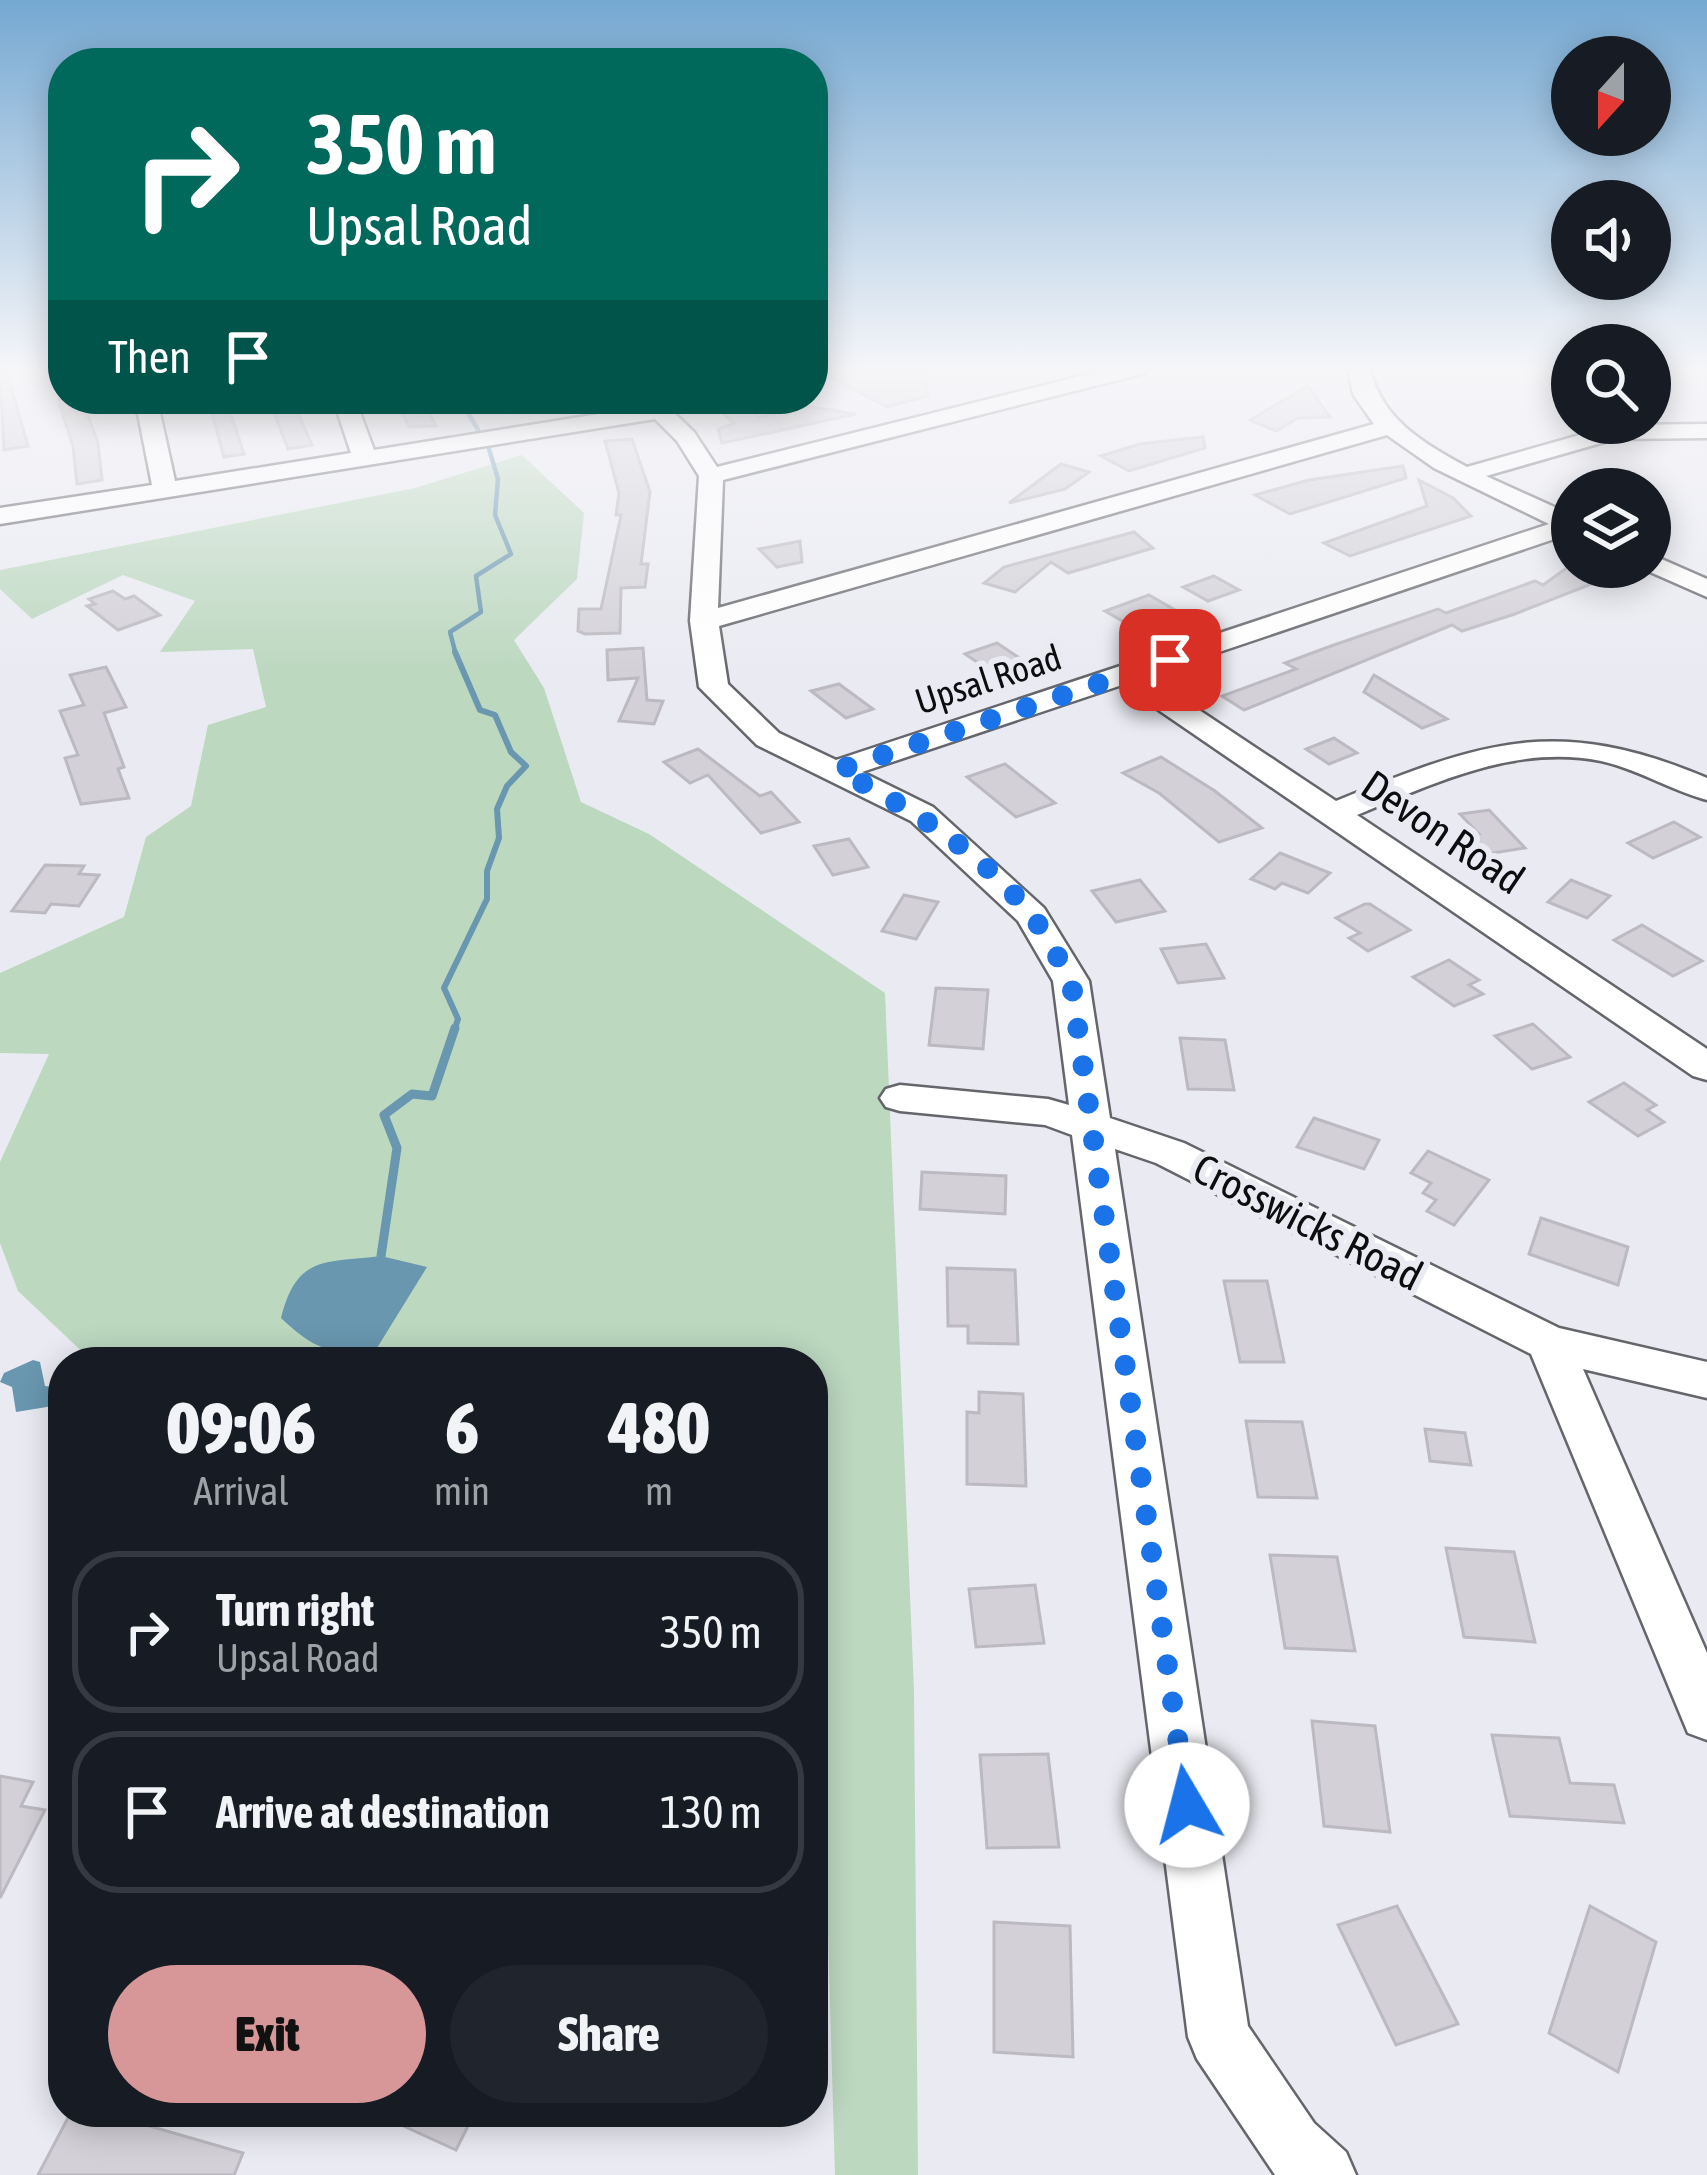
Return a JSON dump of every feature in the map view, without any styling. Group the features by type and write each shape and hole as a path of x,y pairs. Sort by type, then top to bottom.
{"street":[{"path":"161,470 165,490"},
{"path":"0,516 297,470"},
{"path":"706,470 711,476 704,621 714,687 768,739 922,814 1032,915 1071,980 1219,2037 1292,2146 1323,2175"},
{"path":"711,476 737,470"},
{"path":"704,621 1239,470"},
{"path":"1461,470 1551,515"},
{"path":"1469,474 1483,470"},
{"name":"Upsal Road","path":"838,770 1551,532"},
{"path":"1671,572 1707,589"},
{"name":"Devon Road","path":"1127,675 1707,1067"},
{"path":"1335,813 1460,762 1515,747 1610,753 1663,769 1707,790"},
{"name":"Crosswicks Road","path":"899,1098 1048,1112 1170,1153 1549,1343 1707,1380"},
{"path":"1549,1343 1707,1715"}],"green space":[{"path":"475,470 538,470 584,513 577,579 514,640 544,688 581,802 649,834 885,993 914,1691 918,2175 835,2175 828,1934 828,1347 77,1347 18,1291 0,1243 0,1162 49,1054 0,1053 0,973 124,917 146,837 191,806 208,725 266,707 253,649 160,652 195,601 123,575 32,619 0,589 0,570 415,488"}],"water":[{"path":"381,1256 427,1267 378,1347 322,1347 281,1318 295,1283 329,1262"},
{"path":"33,1360 40,1362 48,1407 16,1412 12,1387 0,1382 4,1373"}],"building":[{"path":"75,470 101,470 102,480 77,484"},
{"path":"613,470 642,470 650,492 641,564 648,564 645,587 621,588 620,633 585,634 578,631 579,609 601,609 621,515 616,515 619,493"},
{"path":"1054,470 1089,472 1065,489 1009,503"},
{"path":"1380,470 1404,470 1406,478 1290,514 1255,495 1309,480"},
{"path":"1419,480 1453,498 1471,516 1350,556 1324,543 1427,506"},
{"path":"1134,532 1153,548 1068,573 1051,562 1015,592 984,583 1004,567"},
{"path":"800,541 802,562 777,567 759,549"},
{"path":"1214,576 1239,590 1208,601 1183,587"},
{"path":"1551,579 1551,588 1581,588 1462,631 1452,625 1244,710 1222,696 1296,669 1285,663 1438,609 1446,613 1535,581 1543,585"},
{"path":"113,591 125,599 134,596 160,615 118,630 87,606 95,604 89,599"},
{"path":"1149,595 1175,610 1131,626 1105,611"},
{"path":"997,643 1021,659 989,670 965,654"},
{"path":"643,648 647,700 663,701 654,724 619,721 638,678 608,680 607,650"},
{"path":"106,667 126,707 104,713 124,767 118,769 129,798 81,804 65,758 78,755 60,711 84,705 70,675"},
{"path":"1374,675 1447,719 1422,728 1364,692"},
{"path":"839,684 873,709 846,718 811,691"},
{"path":"1334,738 1357,753 1329,764 1306,749"},
{"path":"698,749 760,796 771,792 799,822 761,833 708,775 690,783 664,762"},
{"path":"1161,757 1262,828 1219,842 1159,793 1123,773"},
{"path":"1005,764 1055,803 1016,817 967,777"},
{"path":"1489,810 1525,848 1481,855 1464,837 1479,834 1460,814"},
{"path":"1674,822 1700,837 1653,858 1628,843"},
{"path":"849,839 868,867 833,875 814,846"},
{"path":"1280,853 1330,873 1308,893 1282,883 1275,889 1251,879"},
{"path":"45,865 84,866 79,874 99,875 79,906 51,904 45,913 12,911"},
{"path":"1140,880 1165,911 1116,922 1092,891"},
{"path":"1571,880 1610,896 1587,918 1548,902"},
{"path":"904,895 938,902 916,939 882,931"},
{"path":"1365,904 1410,930 1368,951 1349,938 1360,933 1336,918"},
{"path":"1642,925 1702,961 1673,976 1614,940"},
{"path":"1206,944 1224,978 1178,983 1161,949"},
{"path":"1449,960 1479,980 1469,985 1483,994 1454,1006 1413,977"},
{"path":"936,988 988,990 983,1049 929,1045"},
{"path":"1533,1024 1570,1057 1532,1069 1495,1036"},
{"path":"1180,1038 1225,1040 1234,1090 1188,1089"},
{"path":"1624,1083 1656,1105 1647,1110 1664,1122 1638,1136 1589,1102"},
{"path":"1314,1118 1379,1140 1364,1169 1297,1147"},
{"path":"1428,1151 1489,1180 1454,1225 1427,1211 1436,1200 1423,1193 1431,1183 1411,1173"},
{"path":"922,1172 1006,1176 1005,1214 920,1209"},
{"path":"1541,1218 1628,1247 1618,1285 1529,1254"},
{"path":"947,1268 1015,1270 1018,1344 968,1343 968,1326 948,1326"},
{"path":"1224,1281 1267,1281 1284,1362 1240,1362"},
{"path":"979,1392 1023,1394 1026,1486 967,1484 967,1412 979,1413"},
{"path":"1246,1421 1302,1422 1317,1498 1258,1497"},
{"path":"1425,1429 1465,1433 1471,1465 1430,1461"},
{"path":"1446,1548 1514,1552 1535,1642 1464,1637"},
{"path":"1270,1555 1337,1557 1355,1651 1285,1648"},
{"path":"1035,1585 1044,1643 976,1647 969,1589"},
{"path":"1312,1721 1375,1726 1390,1832 1324,1826"},
{"path":"1492,1735 1559,1738 1570,1783 1614,1785 1624,1823 1510,1816"},
{"path":"1048,1754 1059,1847 987,1848 980,1755"},
{"path":"0,1776 33,1782 21,1806 45,1810 0,1898"},
{"path":"1397,1906 1458,2024 1396,2045 1338,1925"},
{"path":"1590,1906 1656,1942 1618,2072 1549,2033"},
{"path":"994,1922 1070,1926 1073,2057 994,2052"},
{"path":"63,2127 153,2127 243,2153 234,2175 38,2175"},
{"path":"406,2127 468,2127 456,2150"}],"waterway":[{"path":"456,653 450,632 481,612 476,576 511,554 495,515 495,470"},
{"path":"455,1028 458,1019 444,988 487,899 487,871 499,838 497,809 507,786 526,766 511,752 495,715 480,710 456,653"},
{"path":"381,1256 397,1148 384,1115 412,1094 432,1096 455,1028"}],"route":[{"path":"1170,660 838,770 922,814 979,864 1032,915 1071,980 1187,1805"}]}
